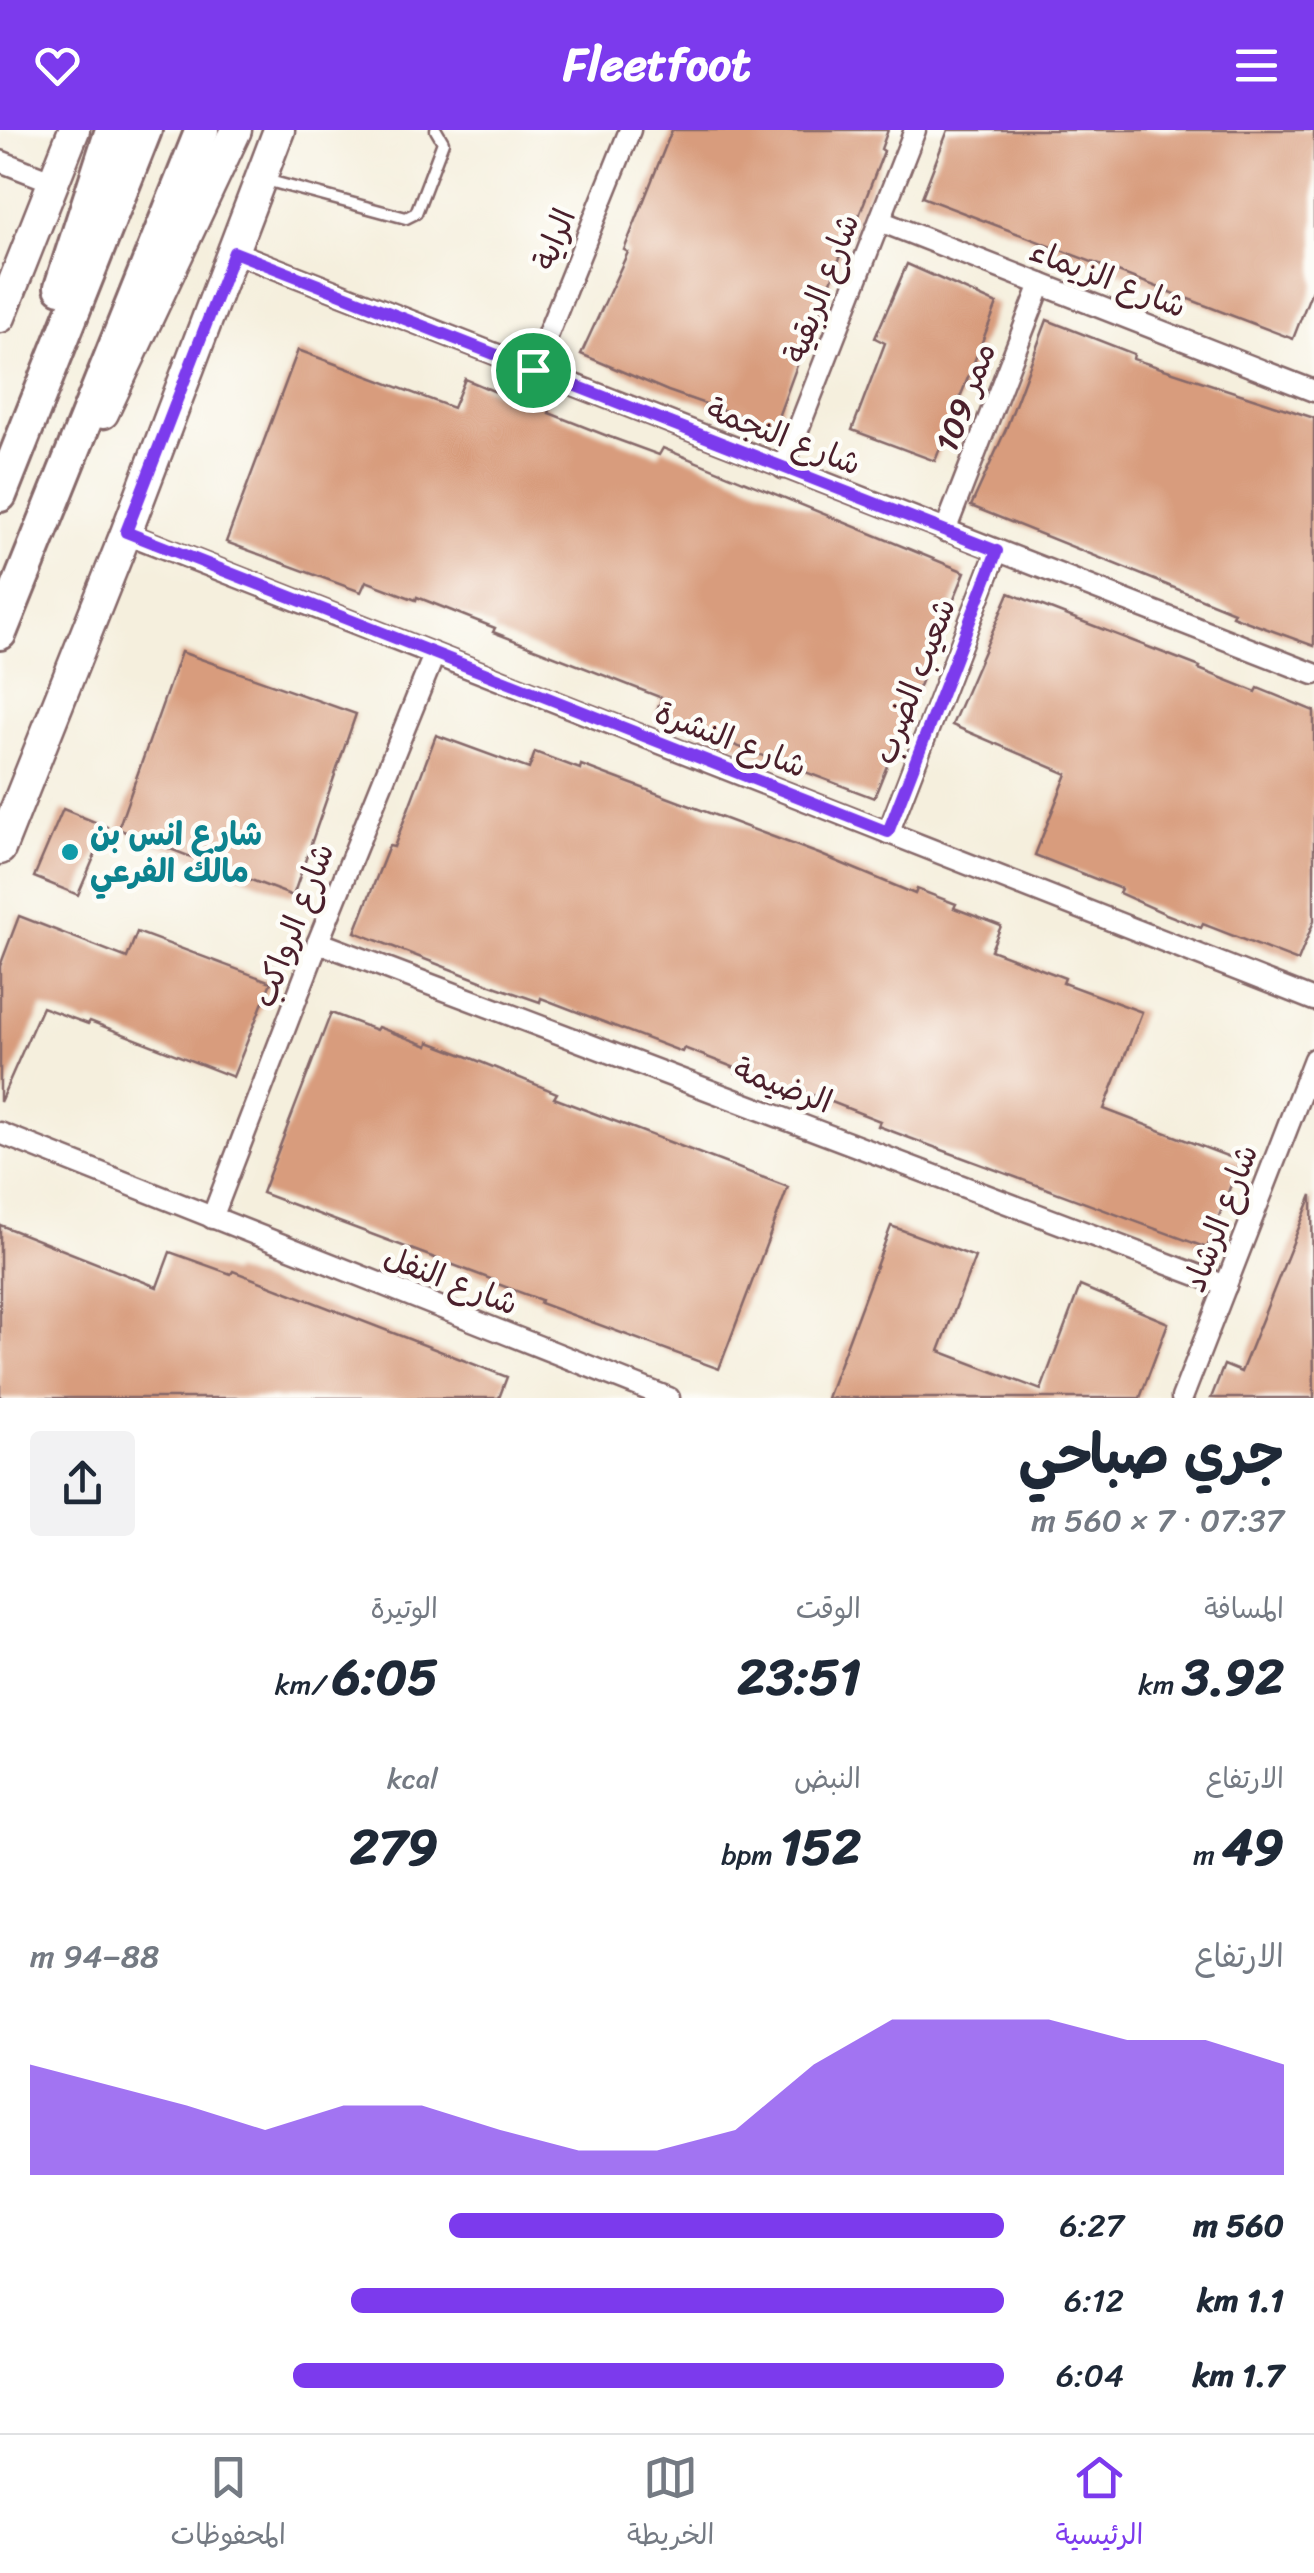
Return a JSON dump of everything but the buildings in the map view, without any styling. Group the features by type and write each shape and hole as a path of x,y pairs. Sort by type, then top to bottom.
{"main road":[{"path":"0,473 112,130"},
{"path":"0,495 145,130"},
{"path":"0,633 202,130"}],"street":[{"path":"0,317 74,130"},
{"path":"0,633 236,130"},
{"path":"0,849 280,130"},
{"name":"الراية","path":"533,370 630,130"},
{"name":"شارع الربقية","path":"783,468 916,130"},
{"path":"0,161 54,182"},
{"name":"شارع الزيماء","path":"880,222 1312,386"},
{"name":"شارع النجمة","path":"234,252 1314,674"},
{"name":"ممر 109","path":"945,531 1041,284"},
{"name":"شارع النشرة","path":"126,532 1314,1000"},
{"name":"شعيب الضرب","path":"888,832 997,551"},
{"name":"شارع الرواكب","path":"212,1218 434,655"},
{"name":"الرضيمة","path":"318,942 1226,1286"},
{"name":"شارع الرشاد","path":"1182,1398 1314,1059"},
{"name":"شارع النفل","path":"0,1134 669,1398"}],"lane":[{"path":"262,178 406,218 416,214 443,142 436,130"}],"place":[{"name":"شارع انس بن مالك الفرعي","path":"70,852"}],"route":[{"path":"234,252 533,370 997,551 888,832 126,532 234,252"}]}
